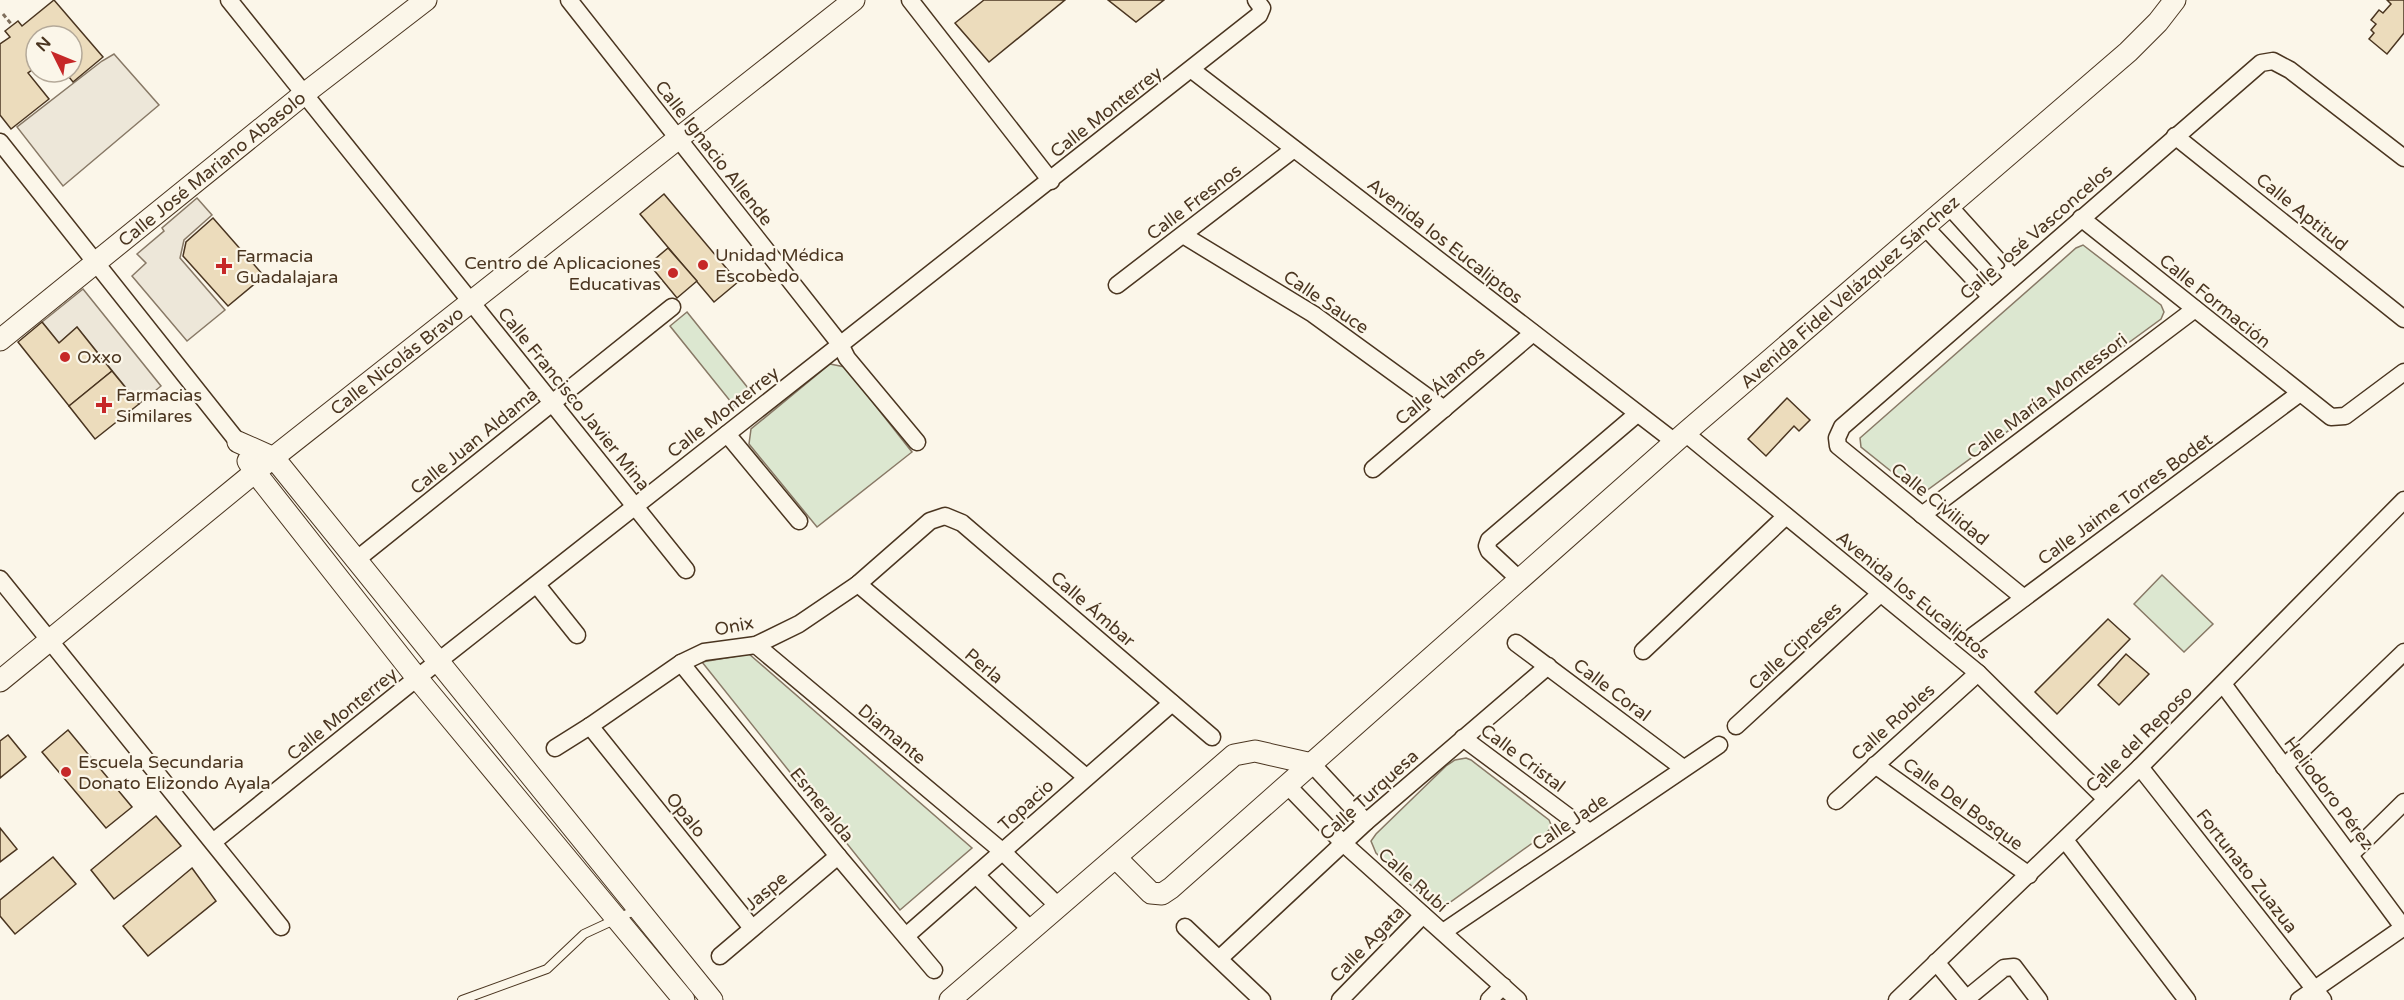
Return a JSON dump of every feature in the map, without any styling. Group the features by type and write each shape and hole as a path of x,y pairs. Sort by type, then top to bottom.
{"street":[{"name":"Calle Francisco Javier Mina","path":"229,0 686,570"},
{"name":"Calle José Mariano Abasolo","path":"0,340 304,94 426,0"},
{"name":"Calle Ignacio Allende","path":"569,0 840,344 847,358 917,442"},
{"name":"Calle Nicolás Bravo","path":"0,681 255,472 854,0"},
{"path":"910,0 1051,181"},
{"name":"Avenida Fidel Velázquez Sánchez","path":"1116,858 1149,891 1162,894 1680,438 2128,52 2158,22 2175,0"},
{"name":"Calle Monterrey","path":"213,842 840,344 1192,70 1258,7"},
{"name":"Calle José Vasconcelos","path":"1836,438 1842,427 2013,277 2246,74 2267,61 2280,63 2290,70 2404,159"},
{"name":"Avenida los Eucaliptos","path":"1192,70 1637,414 1680,438 1786,516 1978,673 2106,799"},
{"name":"Calle Aptitud","path":"2175,136 2404,319"},
{"path":"0,142 238,442 255,472 417,678 684,1000"},
{"name":"Calle Fresnos","path":"1117,285 1294,149"},
{"path":"1950,206 2013,277"},
{"name":"Calle Formación","path":"2081,218 2326,414 2336,418 2345,416 2404,372"},
{"path":"1925,227 1991,297"},
{"name":"Calle Sauce","path":"1183,235 1313,314 1444,409"},
{"name":"Calle Juan Aldama","path":"356,560 672,307"},
{"name":"Calle María Montessori","path":"1922,515 2195,309"},
{"name":"Calle Álamos","path":"1373,469 1533,333"},
{"name":"Calle Jaime Torres Bodet","path":"1972,636 2300,393"},
{"path":"1519,579 1489,552 1488,542 1637,414"},
{"path":"727,434 799,521"},
{"name":"Calle Civilidad","path":"1836,438 1838,446 2024,598"},
{"path":"238,442 274,458 712,1000"},
{"name":"Calle del Reposo","path":"1898,1000 2140,767 2404,500"},
{"name":"Onix","path":"555,747 590,726 681,663 704,652 756,645 799,624 858,584 923,526 945,516"},
{"name":"Calle Ámbar","path":"945,516 962,523 1212,737"},
{"path":"1643,651 1786,516"},
{"path":"0,579 281,927"},
{"name":"Perla","path":"858,584 1086,777"},
{"path":"537,585 577,635"},
{"name":"Calle Cipreses","path":"1737,726 1880,594"},
{"name":"Calle Coral","path":"1516,643 1683,768"},
{"name":"Diamante","path":"756,645 1003,852 1058,906"},
{"path":"2284,767 2404,652"},
{"name":"Esmeralda","path":"681,663 934,970"},
{"name":"Calle Turquesa","path":"1220,958 1366,822 1548,666"},
{"name":"Calle Robles","path":"1836,801 1978,673"},
{"name":"Heliodoro Pérez","path":"2223,684 2404,927"},
{"name":"Topacio","path":"906,936 1172,703"},
{"name":"Opalo","path":"590,726 752,928"},
{"name":"Calle Cristal","path":"1463,738 1589,832"},
{"name":"Calle Jade","path":"1443,932 1719,745"},
{"path":"950,1000 1238,754 1255,751 1312,764 1366,822"},
{"name":"Calle Del Bosque","path":"1875,765 2029,876"},
{"name":"Fortunato Zuazua","path":"2140,767 2319,994"},
{"name":"Calle Rubí","path":"1287,785 1343,843 1518,1000"},
{"path":"2351,854 2404,802"},
{"path":"2065,840 2187,1000"},
{"name":"Jaspe","path":"720,956 838,856"},
{"path":"976,875 1031,930"},
{"name":"Calle Agata","path":"1340,1000 1423,915"},
{"path":"1185,927 1262,1000"},
{"path":"2299,1000 2319,994 2404,927"},
{"path":"1936,962 1966,999 2009,966 2014,967 2039,1000"},
{"path":"1489,1000 1503,986"}],"lane":[{"path":"462,1000 547,969 584,934 638,909"}],"path":[{"path":"3,14 12,26"}],"green space":[{"path":"2083,245 2161,305 2164,312 2161,319 1926,491 1918,492 1912,488 1861,447 1860,438 2076,248"},
{"path":"687,312 752,393 735,407 670,326"},
{"path":"830,364 845,367 912,452 817,527 749,444 751,429"},
{"path":"2162,575 2213,624 2184,652 2134,604"},
{"path":"749,654 972,848 900,910 702,662"},
{"path":"1466,758 1549,820 1552,827 1449,903 1440,907 1428,901 1376,853 1371,841 1446,766 1455,760"}],"shaded area":[{"path":"114,54 159,105 63,186 17,127 72,84 84,84 84,75"},
{"path":"197,198 212,215 184,240 180,258 225,310 187,341 132,276 146,263 137,254 164,231 162,228"},
{"path":"83,289 161,386 139,404 77,327 59,343 42,322"}],"building":[{"path":"54,0 75,24 24,24"},
{"path":"984,0 1065,0 989,62 955,23"},
{"path":"1108,0 1164,0 1136,22"},
{"path":"2387,0 2404,0 2404,33 2387,54 2369,39 2374,33 2371,30 2376,24 2371,20 2379,10 2383,13 2391,4"},
{"path":"18,21 22,26 24,24 24,84 37,84 49,99 11,129 0,115 0,44 10,37 5,31"},
{"path":"84,35 103,57 84,73"},
{"name":"Unidad Médica Escobedo","path":"664,194 738,282 714,302 640,214"},
{"name":"Farmacia Guadalajara","path":"213,218 264,276 228,306 183,256 186,242"},
{"name":"Centro de Aplicaciones Educativas","path":"668,248 697,281 677,298 649,264"},
{"name":"Oxxo","path":"42,322 59,343 77,327 112,371 69,406 18,342"},
{"name":"Farmacias Similares","path":"112,371 139,404 95,439 69,406"},
{"path":"1787,398 1810,420 1799,431 1794,426 1766,456 1748,439"},
{"path":"2108,619 2130,639 2057,714 2035,692"},
{"path":"2126,654 2149,674 2119,705 2098,685"},
{"path":"68,730 132,807 106,828 42,752"},
{"path":"8,735 26,757 0,778 0,741"},
{"path":"156,816 181,846 114,899 91,870"},
{"path":"0,828 17,849 0,862"},
{"path":"53,857 76,884 15,934 0,916 0,900"},
{"path":"192,868 216,901 148,956 123,926"}],"place":[{"name":"Unidad Médica Escobedo","path":"703,265"},
{"name":"Farmacia Guadalajara","path":"224,266"},
{"name":"Centro de Aplicaciones Educativas","path":"673,273"},
{"name":"Oxxo","path":"65,357"},
{"name":"Farmacias Similares","path":"104,405"},
{"name":"Escuela Secundaria Donato Elizondo Ayala","path":"66,772"}]}
